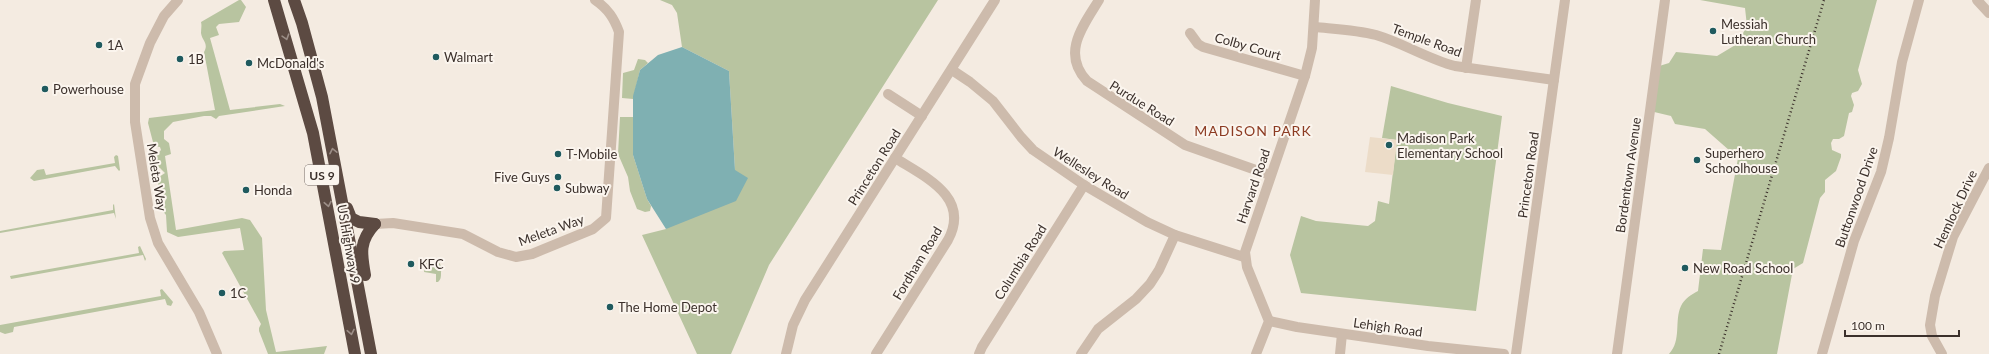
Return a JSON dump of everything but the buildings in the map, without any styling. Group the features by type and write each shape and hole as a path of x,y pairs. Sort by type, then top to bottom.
{"highway":[{"name":"US Highway 9","path":"274,0 313,133 355,354"},
{"name":"US Highway 9","path":"294,0 302,23 320,90 337,169 371,353"},
{"path":"337,169 346,206 351,218 359,222 375,224"},
{"path":"371,353 374,325 361,253 365,235 375,224"}],"street":[{"name":"Meleta Way","path":"178,0 164,16 150,43 137,77 134,90 135,122 150,218 158,243 199,312 217,354"},
{"name":"Meleta Way","path":"375,224 393,223 464,234 498,252 516,257 532,254 593,229 606,218 619,32 615,21 606,8 595,0"},
{"name":"Princeton Road","path":"786,354 793,326 805,300 995,0"},
{"name":"Purdue Road","path":"1099,0 1081,29 1075,48 1078,68 1087,81 1185,145 1270,175"},
{"name":"Harvard Road","path":"1244,257 1270,175 1305,76 1312,48 1315,27 1316,0"},
{"path":"1466,68 1476,0"},
{"name":"Princeton Road","path":"1516,354 1565,0"},
{"name":"Bordentown Avenue","path":"1617,354 1665,0"},
{"name":"Buttonwood Drive","path":"1822,354 1854,241 1881,172 1890,138 1902,62 1919,0"},
{"path":"1977,0 1989,13"},
{"name":"Temple Road","path":"1315,27 1368,33 1439,61 1466,68 1554,80"},
{"name":"Colby Court","path":"1190,32 1198,44 1203,47 1305,76"},
{"name":"Wellesley Road","path":"952,70 974,85 993,101 1033,150 1084,185 1136,216 1175,234 1244,257"},
{"path":"888,94 922,116"},
{"name":"Fordham Road","path":"876,354 948,240 953,223 952,207 942,189 895,158"},
{"name":"Hemlock Drive","path":"1942,354 1932,336 1930,325 1935,296 1953,237 1989,168"},
{"name":"Columbia Road","path":"979,354 1084,185"},
{"path":"1081,354 1098,329 1136,299 1150,284 1159,270 1175,234"},
{"path":"1244,257 1249,274 1269,321 1256,354"},
{"name":"Lehigh Road","path":"1269,321 1428,350 1504,354"},
{"path":"1340,354 1342,334"}],"green space":[{"path":"241,0 246,7 239,22 219,24 216,27 219,35 210,38 230,110 280,104 285,106 219,116 216,119 211,116 204,116 173,122 164,131 164,139 169,143 171,154 165,156 176,230 242,218 250,220 262,238 266,310 276,352 327,346 324,354 268,354 259,331 261,324 222,253 224,251 244,250 240,228 178,237 167,232 166,215 162,210 166,199 159,193 158,180 159,177 165,173 155,165 155,157 161,150 160,147 154,146 148,123 149,118 215,110 204,52 206,44 201,33 201,22"},
{"path":"660,0 938,0 769,265 731,354 697,354 642,235 666,229 735,170 729,71 682,47 677,13 672,5"},
{"path":"1700,0 1877,0 1858,70 1862,84 1858,91 1852,93 1851,96 1854,105 1852,112 1849,113 1844,136 1839,139 1833,139 1831,143 1832,150 1841,154 1841,157 1836,171 1825,180 1825,192 1820,198 1803,263 1793,269 1777,354 1669,354 1673,349 1677,337 1678,318 1682,303 1698,291 1703,249 1721,250 1738,158 1705,129 1675,124 1671,116 1650,111 1656,67 1669,63 1676,52 1717,56 1737,44 1747,26 1745,8"},
{"path":"638,59 645,60 648,63 640,70 633,99 622,98 623,73 634,70"},
{"name":"Madison Park Elementary School","path":"1391,86 1448,103 1502,116 1476,311 1301,293 1290,255 1301,216 1316,221 1368,226 1375,221 1378,201 1389,204 1397,140 1382,138"},
{"path":"620,117 633,117 633,155 647,199 651,206 650,211 645,212 637,209 630,191 628,177 618,154"},
{"path":"116,155 118,156 119,171 115,166 34,181 30,178 37,170 44,169 46,175 115,163 114,157"},
{"path":"114,204 116,219 114,213 0,233 0,231 113,210"},
{"path":"140,246 146,259 145,261 143,255 11,279 10,276 139,253 138,247"},
{"path":"426,258 436,260 441,266 441,276 438,282 436,282 436,274 424,272"},
{"path":"162,289 173,302 171,306 167,305 165,299 14,327 13,332 5,334 0,332 0,325 161,296 160,290"}],"shaded area":[{"path":"1370,137 1397,140 1393,175 1365,172"}],"water":[{"path":"682,47 729,71 735,170 748,178 736,201 666,229 647,199 633,155 633,96 640,70 658,55"}],"railway":[{"path":"1719,354 1824,0"}],"place":[{"name":"Messiah Lutheran Church","path":"1713,31"},
{"name":"1A","path":"99,45"},
{"name":"Walmart","path":"436,57"},
{"name":"1B","path":"180,59"},
{"name":"McDonald's","path":"249,63"},
{"name":"Powerhouse","path":"45,89"},
{"name":"Madison Park Elementary School","path":"1389,145"},
{"name":"T-Mobile","path":"558,154"},
{"name":"Superhero Schoolhouse","path":"1697,160"},
{"name":"Five Guys","path":"558,177"},
{"name":"Subway","path":"557,188"},
{"name":"Honda","path":"246,190"},
{"name":"KFC","path":"411,264"},
{"name":"New Road School","path":"1685,268"},
{"name":"1C","path":"222,293"},
{"name":"The Home Depot","path":"610,307"}],"district":[{"name":"MADISON PARK","path":"1253,130"}]}
